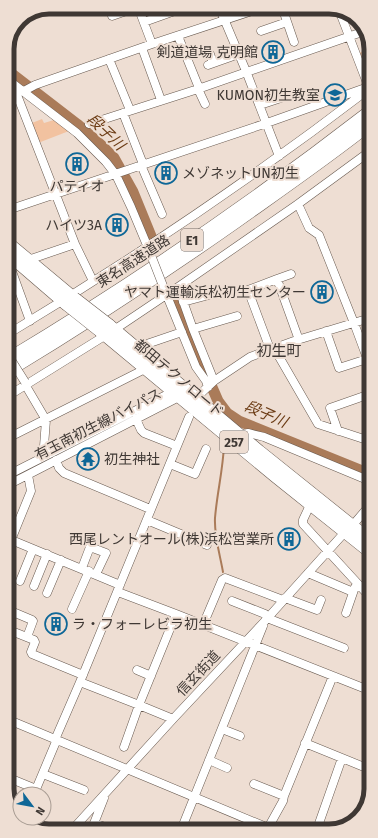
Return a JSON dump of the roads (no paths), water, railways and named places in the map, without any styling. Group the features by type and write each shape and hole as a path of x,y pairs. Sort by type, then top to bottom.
{"highway":[{"name":"東名高速道路","path":"14,355 191,241 364,116"},
{"name":"東名高速道路","path":"14,367 50,346 197,249 273,196 364,129"},
{"name":"都田テクノロード","path":"14,262 68,299 107,330 135,348 240,435 348,529 364,546"},
{"name":"都田テクノロード","path":"107,330 145,369 310,505 348,529 364,537"}],"street":[{"path":"112,16 118,14"},
{"path":"141,14 152,44"},
{"path":"144,22 166,14"},
{"path":"222,14 280,156"},
{"path":"14,93 152,44 244,14"},
{"path":"284,14 294,42"},
{"path":"342,17 364,74"},
{"path":"261,31 287,22"},
{"path":"89,124 360,33"},
{"path":"178,36 205,104"},
{"path":"142,48 161,100"},
{"path":"210,54 211,64 239,54"},
{"path":"109,59 142,165 162,214"},
{"path":"14,83 25,89 90,145 106,162 121,173 131,206 151,245 171,290 182,332 196,367 206,381 211,384"},
{"path":"25,89 17,95 75,244 93,281"},
{"path":"14,208 364,90"},
{"path":"14,330 68,299 93,281 151,245 280,156 364,92"},
{"path":"260,105 293,94"},
{"path":"14,392 107,330 171,290 298,204 364,156"},
{"path":"298,204 309,228 319,235 364,351"},
{"path":"30,321 14,262 75,244"},
{"path":"291,274 248,290 272,349 318,424 364,439"},
{"path":"277,279 299,340"},
{"path":"171,290 183,302 211,384"},
{"path":"183,302 228,290"},
{"path":"193,329 237,316"},
{"path":"176,395 195,398 211,384 247,359 272,349 364,320"},
{"path":"326,331 336,370 364,363"},
{"path":"135,348 182,332"},
{"path":"14,365 46,420 44,446 47,455"},
{"path":"14,435 145,369"},
{"name":"有玉南初生線バイパス","path":"14,482 136,419 176,395"},
{"name":"有玉南初生線バイパス","path":"14,472 176,395"},
{"path":"338,431 330,408 364,396"},
{"path":"38,786 189,417"},
{"path":"136,419 144,433 177,446"},
{"path":"240,435 248,433 264,437 364,478"},
{"path":"170,464 195,474 206,449"},
{"path":"56,460 64,473 150,509"},
{"path":"14,530 31,491 28,475"},
{"path":"310,505 303,520 303,524 364,590"},
{"name":"信玄街道","path":"77,824 126,769 266,620 364,512"},
{"path":"146,520 207,545"},
{"path":"14,543 47,554 89,571 119,588 176,614 364,688"},
{"path":"20,581 33,549"},
{"path":"34,586 47,554"},
{"path":"47,593 61,560"},
{"path":"72,609 89,571"},
{"path":"308,573 353,592"},
{"path":"203,625 222,580 225,578 317,610 321,600"},
{"path":"346,613 357,582"},
{"path":"183,824 266,620 265,614 232,601"},
{"path":"14,612 33,621 27,637"},
{"path":"124,747 176,614"},
{"path":"266,620 344,648"},
{"path":"14,632 35,642 31,652 32,654 173,719"},
{"path":"137,670 151,676"},
{"path":"272,824 283,801 333,676"},
{"path":"14,722 260,824"},
{"path":"222,729 240,736"},
{"path":"305,743 364,766"},
{"path":"319,824 342,758"},
{"path":"209,760 227,768"},
{"path":"43,774 84,790"},
{"path":"14,781 24,786"},
{"path":"254,784 284,796"},
{"path":"94,824 105,793"}],"waterway":[{"name":"段子川","path":"14,75 77,124 114,158 133,192 153,241"},
{"name":"段子川","path":"174,293 194,346 218,401 227,413 239,421 364,472"},
{"path":"223,572 216,538 215,518 224,445"}],"place":[{"name":"剣道道場 克明館","path":"273,52"},
{"name":"KUMON初生教室","path":"335,95"},
{"name":"パティオ","path":"77,164"},
{"name":"メゾネットUN初生","path":"166,173"},
{"name":"ハイツ3A","path":"117,225"},
{"name":"ヤマト運輸浜松初生センター","path":"322,292"},
{"name":"初生神社","path":"88,459"},
{"name":"西尾レントオール(株)浜松営業所","path":"289,539"},
{"name":"ラ・フォーレビラ初生","path":"56,624"}],"district":[{"name":"初生町","path":"279,351"}]}
